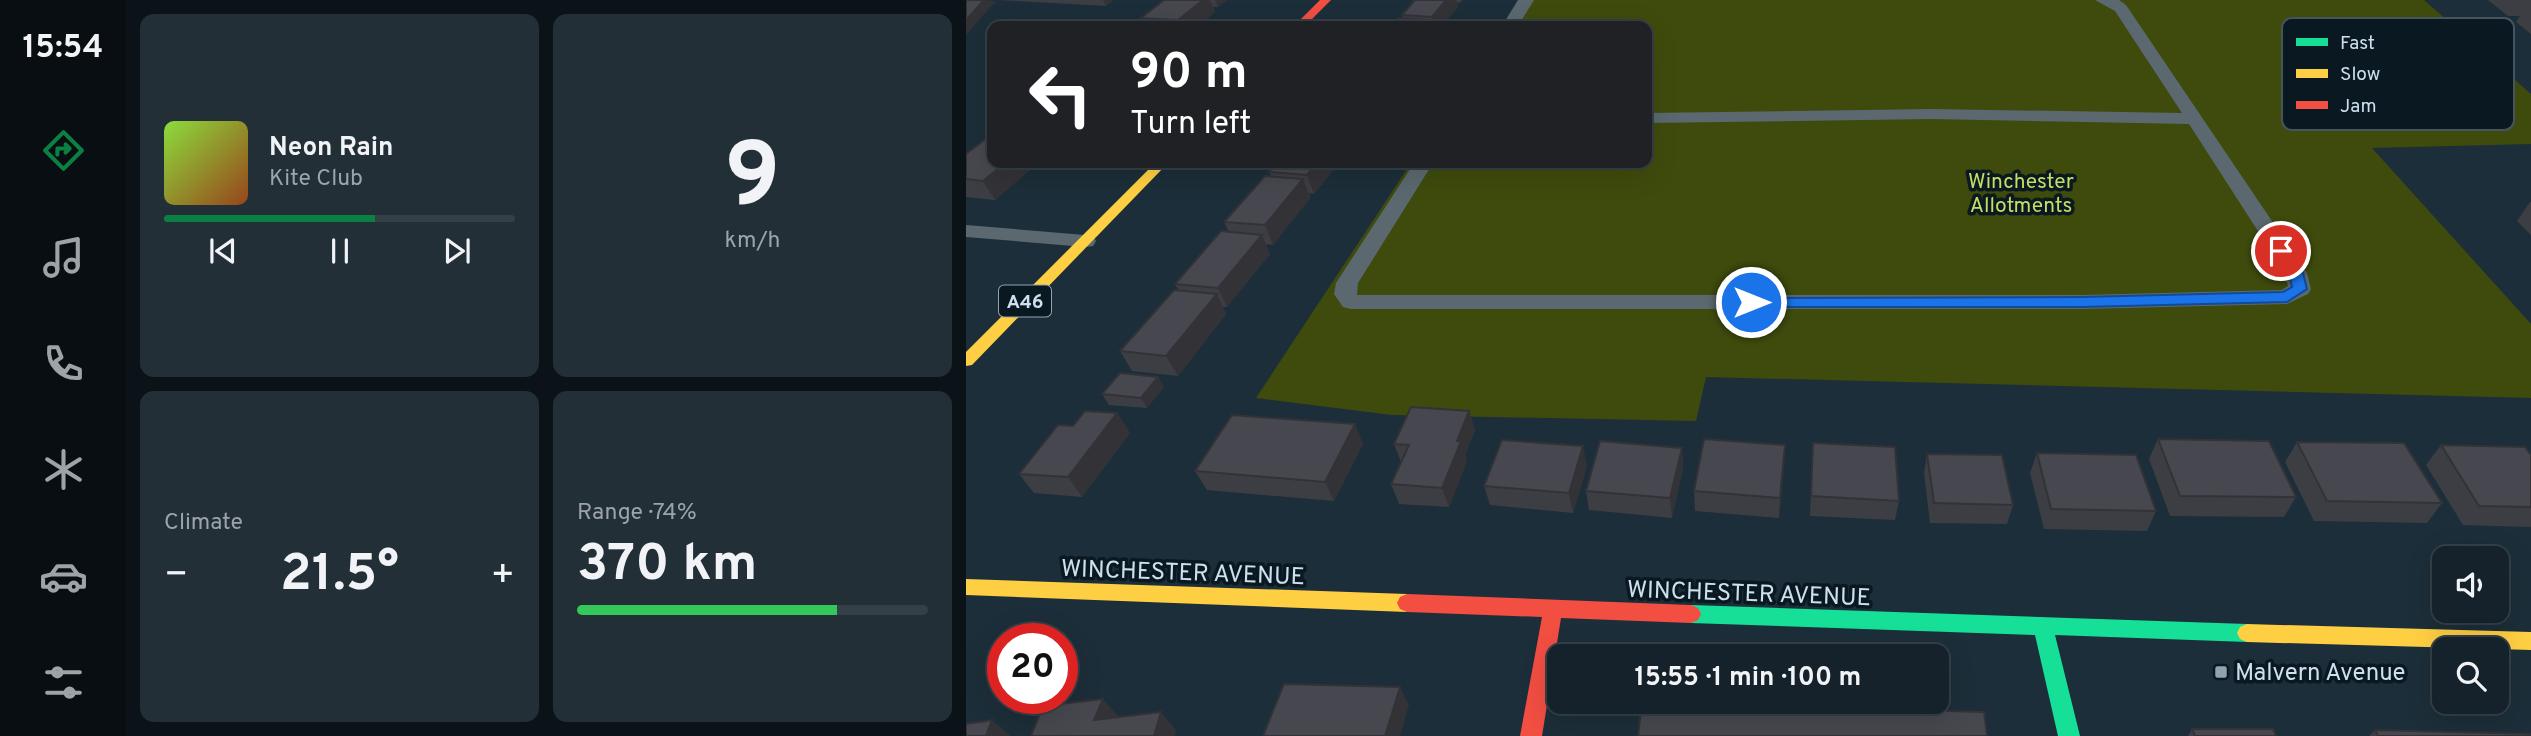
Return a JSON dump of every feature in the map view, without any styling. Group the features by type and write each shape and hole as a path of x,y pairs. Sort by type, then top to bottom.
{"main road":[{"path":"1304,21 1326,0"},
{"name":"A46","path":"966,361 1157,168"},
{"name":"WINCHESTER AVENUE","path":"966,587 2043,627 2531,641"},
{"path":"1531,736 1553,609"},
{"path":"2043,627 2069,736"}],"lane":[{"path":"1513,21 1527,0"},
{"path":"1420,168 1347,284 1345,294 1351,302 2082,302 2287,297 2300,289 2296,273 2121,8 2103,0"},
{"path":"1652,118 1932,114 2194,119"},
{"path":"966,231 1084,241"}],"green space":[{"name":"Winchester Allotments","path":"1519,0 2424,0 2444,18 2282,18 2282,130 2514,130 2514,79 2531,94 2531,144 2372,148 2531,324 2531,398 1706,377 1696,421 1392,415 1256,398 1408,168 1652,168 1652,21 1505,21"}],"building":[{"path":"966,0 984,0 966,20"},
{"path":"1164,0 1203,0 1178,20 1141,18"},
{"path":"1415,0 1446,0 1432,17 1402,15"},
{"path":"1399,18 1430,20 1429,21 1396,21"},
{"path":"987,138 987,168 999,168 983,181 966,179 966,154"},
{"path":"1273,168 1313,168 1307,175 1269,172"},
{"path":"1265,176 1303,179 1265,225 1224,222"},
{"path":"1221,231 1262,235 1218,288 1175,284"},
{"path":"1174,290 1217,294 1166,356 1120,351"},
{"path":"1120,373 1158,377 1141,398 1102,394"},
{"path":"1411,407 1469,411 1457,441 1461,441 1442,488 1391,484 1409,445 1394,444"},
{"path":"1085,411 1117,413 1068,477 1019,474 1058,425 1073,426"},
{"path":"1232,415 1355,424 1325,482 1195,471"},
{"path":"1704,439 1785,445 1780,498 1694,491"},
{"path":"2158,439 2269,441 2296,497 2180,496"},
{"path":"1502,440 1583,446 1569,493 1484,486"},
{"path":"1600,441 1682,448 1670,498 1586,491"},
{"path":"2297,442 2404,443 2442,503 2327,501"},
{"path":"1813,443 1895,447 1899,501 1811,496"},
{"path":"2441,445 2525,447 2531,455 2531,507 2479,506"},
{"path":"2037,453 2136,455 2156,511 2051,509"},
{"path":"1927,454 2002,455 2013,505 1934,503"},
{"path":"1284,684 1400,687 1385,736 1263,736"},
{"path":"1103,699 1094,720 1161,712 1154,736 1031,736 1040,714 1078,714 1078,702"},
{"path":"1949,711 1984,712 1987,736 1638,736 1641,714 1949,714"},
{"path":"992,720 986,736 966,736 966,724"},
{"path":"2192,729 2273,729 2276,736 2195,736"},
{"path":"2375,730 2531,734 2531,736 2378,736"}],"traffic: fast":[{"path":"1691,614 2247,633"},
{"path":"2043,627 2069,736"}],"traffic: slow":[{"path":"966,361 1157,168"},
{"path":"966,587 1407,603"},
{"path":"2247,633 2531,641"}],"traffic: jam":[{"path":"1304,21 1326,0"},
{"path":"1407,603 1691,614"},
{"path":"1531,736 1553,609"}],"place":[{"name":"Malvern Avenue","path":"2221,672"}],"route":[{"path":"1751,302 2082,302 2287,297 2300,289 2296,273 2281,251"}]}
